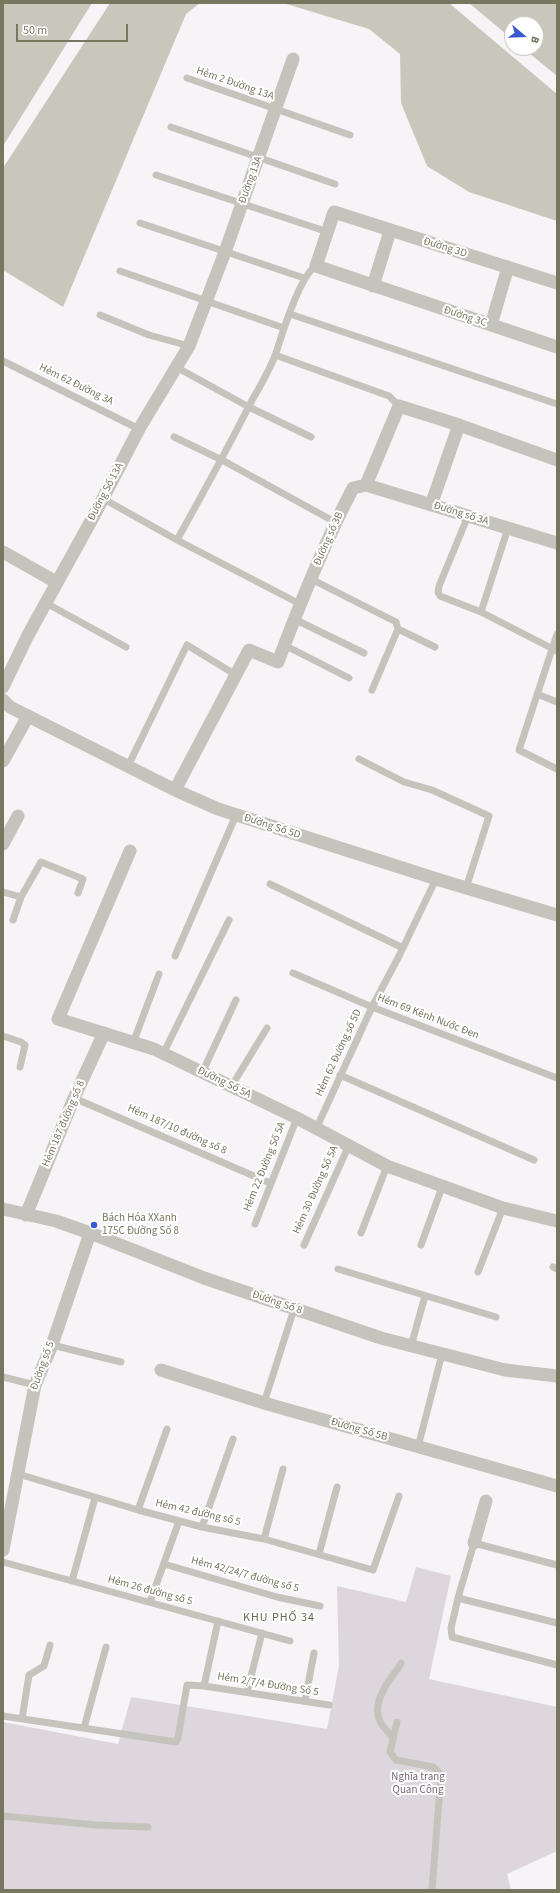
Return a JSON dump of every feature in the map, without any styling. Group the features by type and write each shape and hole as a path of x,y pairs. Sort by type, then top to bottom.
{"street":[{"name":"Đường 13A","path":"206,300 259,158 293,59"},
{"name":"Đường 3D","path":"328,232 334,212 557,283"},
{"path":"373,286 390,230"},
{"path":"316,266 328,232"},
{"name":"Đường 3C","path":"316,266 557,347"},
{"path":"491,325 508,267"},
{"name":"Đường Số 13A","path":"3,685 56,582 139,429 189,346 206,300"},
{"path":"366,485 399,406 459,424 557,460"},
{"path":"431,505 459,424"},
{"name":"Đường số 3A","path":"366,485 557,543"},
{"name":"Đường số 3B","path":"175,790 249,650 278,662 300,604 335,522 353,488 366,485"},
{"path":"3,552 56,582"},
{"name":"Đường Số 5D","path":"3,700 10,706 28,716 175,790 236,815 436,879 557,915"},
{"path":"3,761 28,716"},
{"path":"3,844 18,816"},
{"name":"Đường Số 5A","path":"130,851 58,1019 164,1054 297,1118 387,1166 503,1208 557,1220"},
{"name":"Hẻm 187 đường số 8","path":"26,1215 74,1098 104,1034"},
{"name":"Đường Số 8","path":"3,1209 56,1221 204,1278 380,1338 505,1370 557,1376"},
{"name":"Đường số 5","path":"3,1550 35,1385 52,1345 90,1233"},
{"name":"Đường Số 5B","path":"161,1370 264,1404 557,1486"},
{"path":"474,1543 486,1501"}],"lane":[{"name":"Hẻm 2 Đường 13A","path":"187,78 350,135"},
{"path":"171,127 335,184"},
{"path":"156,175 328,232"},
{"path":"140,223 304,278"},
{"path":"177,540 222,460 276,355 284,328 304,278 309,269 316,266"},
{"path":"120,271 284,328"},
{"path":"100,314 149,335 189,346"},
{"path":"290,314 557,404"},
{"path":"276,355 389,396 399,406"},
{"name":"Hẻm 62 Đường 3A","path":"3,361 139,429"},
{"path":"176,367 249,407 311,437"},
{"path":"174,437 222,460 335,522"},
{"path":"102,498 177,540 300,604"},
{"path":"468,516 438,592 440,596 482,612 554,650"},
{"path":"482,612 508,528"},
{"path":"311,579 396,622 398,629 372,690"},
{"path":"46,603 126,647"},
{"path":"294,619 364,653"},
{"path":"398,629 435,647"},
{"path":"557,634 554,650 537,694 519,750 557,769"},
{"path":"128,766 187,645 236,675"},
{"path":"284,645 349,678"},
{"path":"537,694 557,702"},
{"path":"360,759 404,782 432,790 489,816 466,888"},
{"path":"175,956 236,815"},
{"path":"13,920 22,897 41,862 83,879 78,893"},
{"name":"Hẻm 62 Đường số 5D","path":"316,1129 372,1007 403,948 436,879"},
{"path":"270,884 403,948"},
{"path":"3,892 22,897"},
{"path":"164,1054 229,920"},
{"name":"Hẻm 69 Kênh Nước Đen","path":"293,973 372,1007 557,1078"},
{"path":"133,1043 159,974"},
{"path":"202,1073 236,1000"},
{"path":"231,1087 267,1028"},
{"path":"3,1036 25,1045 20,1066"},
{"path":"340,1075 534,1160"},
{"name":"Hẻm 187/10 đường số 8","path":"74,1098 270,1183"},
{"name":"Hẻm 22 Đường Số 5A","path":"255,1224 297,1118"},
{"name":"Hẻm 30 Đường Số 5A","path":"304,1245 349,1145"},
{"path":"361,1233 387,1166"},
{"path":"421,1245 442,1187"},
{"path":"478,1272 503,1208"},
{"path":"338,1269 496,1317"},
{"path":"411,1346 425,1296"},
{"path":"264,1404 294,1308"},
{"path":"52,1345 121,1362"},
{"path":"418,1447 442,1354"},
{"path":"3,1377 35,1385"},
{"path":"138,1510 167,1429"},
{"path":"202,1527 233,1440"},
{"path":"264,1539 283,1470"},
{"name":"Hẻm 42 đường số 5","path":"18,1474 138,1510 202,1527 264,1539 373,1570 399,1496"},
{"path":"319,1554 337,1487"},
{"path":"72,1581 95,1498"},
{"path":"150,1602 179,1521"},
{"path":"557,1565 474,1543 451,1628 452,1637 557,1665"},
{"name":"Hẻm 26 đường số 5","path":"3,1562 290,1641"},
{"name":"Hẻm 42/24/7 đường số 5","path":"164,1564 277,1597 320,1606"},
{"path":"458,1598 557,1623"},
{"path":"204,1686 218,1621"},
{"path":"247,1692 262,1633"},
{"path":"22,1719 29,1675 44,1666 50,1645"},
{"path":"3,1716 84,1728 106,1648"},
{"path":"305,1701 314,1653"},
{"path":"394,1738 380,1722 378,1706 384,1689 392,1676 400,1668 401,1663"},
{"name":"Hẻm 2/7/4 Đường Số 5","path":"84,1728 176,1742 178,1738 187,1685 247,1692 329,1705"},
{"path":"397,1722 390,1752 396,1760 433,1767 440,1774 432,1890"},
{"path":"3,1816 96,1825 148,1827"}],"green space":[{"name":"Nghĩa trang Quan Công","path":"416,1567 451,1576 429,1679 557,1707 557,1851 507,1874 511,1890 3,1890 3,1722 118,1744 131,1697 327,1729 339,1666 337,1586 406,1602"}],"shaded area":[{"path":"3,3 92,3 3,146"},
{"path":"110,3 200,3 186,14 63,307 3,270 3,168"},
{"path":"283,3 449,3 504,49 504,56 512,56 557,94 557,221 469,192 427,166 401,103 400,54 369,29"},
{"path":"469,3 557,3 557,76 533,56 544,56 544,16 504,16 504,32"}],"place":[{"name":"Bách Hóa XXanh 175C Đường Số 8","path":"94,1225"}],"district":[{"name":"KHU PHỐ 34","path":"279,1618"}]}
